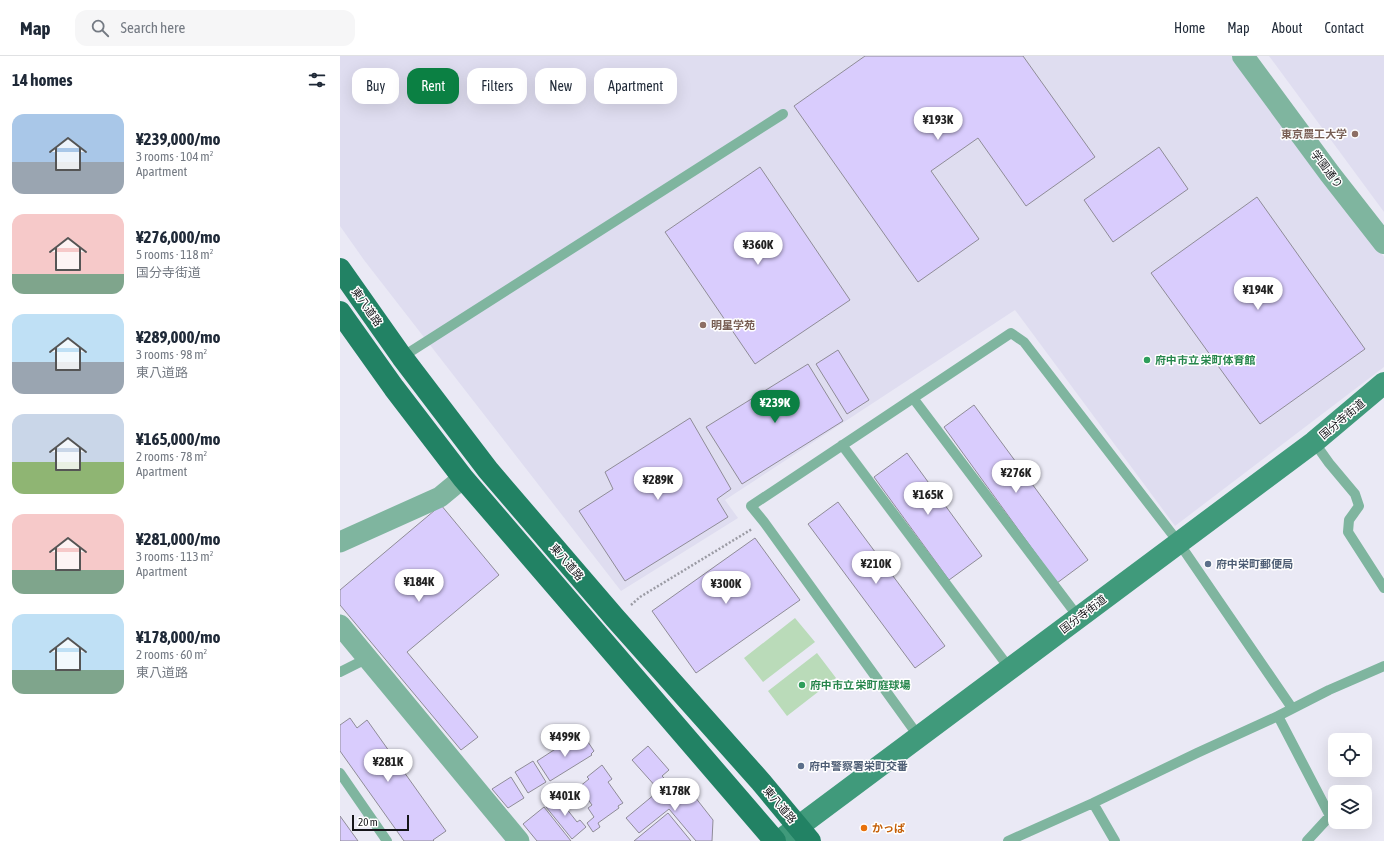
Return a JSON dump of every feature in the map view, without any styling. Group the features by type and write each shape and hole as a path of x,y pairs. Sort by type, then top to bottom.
{"main road":[{"name":"東八道路","path":"340,268 402,357 488,470 804,834"},
{"path":"340,312 381,370 463,478 775,841"},
{"path":"381,370 402,357"},
{"name":"国分寺街道","path":"779,841 804,834 919,737 1314,442 1384,383"}],"street":[{"name":"学園通り","path":"1243,56 1330,174 1384,243"},
{"path":"340,542 440,497 463,478"},
{"path":"340,625 513,840"}],"lane":[{"path":"402,357 783,114"},
{"path":"919,737 751,506 1011,334 1024,342 1179,543 1292,708"},
{"path":"913,398 1078,618"},
{"path":"1314,442 1329,463 1355,494 1359,506 1349,520 1348,532 1384,588"},
{"path":"842,445 1010,669"},
{"path":"340,672 368,658"},
{"path":"1008,841 1093,803 1278,716 1329,690 1384,666"},
{"path":"1278,716 1330,816 1307,841"},
{"path":"340,773 387,841"},
{"path":"1093,803 1115,841"}],"path":[{"path":"615,618 640,596 764,522"}],"shaded area":[{"name":"明星学苑","path":"340,56 1238,56 1384,257 1384,367 1175,526 1015,310 725,500 738,518 621,591 364,260 340,226"},
{"name":"東京農工大学","path":"1269,56 1384,56 1384,212"}],"green space":[{"path":"795,618 815,642 763,682 744,658"},
{"name":"府中市立 栄町庭球場","path":"817,653 836,678 787,716 768,691"}],"building":[{"path":"865,56 1023,56 1095,157 1026,206 978,138 931,171 979,239 918,282 794,106"},
{"path":"1159,147 1188,189 1113,242 1084,200"},
{"path":"760,167 850,300 755,364 665,232"},
{"path":"1257,197 1365,349 1260,424 1151,273"},
{"path":"838,350 869,400 847,414 816,364"},
{"path":"808,364 843,421 742,484 706,427"},
{"path":"974,405 1088,560 1057,583 944,427"},
{"path":"690,418 731,489 717,499 728,517 625,581 579,511 613,489 605,472"},
{"path":"907,453 982,556 949,580 874,477"},
{"path":"838,502 945,646 915,668 808,524"},
{"path":"441,505 499,575 407,652 478,737 461,750 340,605 340,590"},
{"path":"755,538 800,600 696,673 652,611"},
{"path":"350,718 357,728 367,720 446,831 433,840 434,841 404,841 340,751 340,725"},
{"path":"577,735 583,744 588,742 594,751 591,754 592,755 550,781 537,761"},
{"path":"648,746 669,770 662,776 666,780 657,788 632,760"},
{"path":"533,761 546,782 528,793 515,772"},
{"path":"602,765 612,779 608,782 623,803 618,806 619,808 598,823 600,827 593,832 587,823 594,817 588,808 592,805 579,787 589,779 587,777"},
{"path":"511,777 524,798 508,808 492,789"},
{"path":"684,783 713,820 712,841 696,841 669,809 639,833 626,818 667,784 671,788 677,784 679,787"},
{"path":"555,796 559,800 564,797 570,805 566,808 577,822 580,820 586,827 572,839 546,807"},
{"path":"544,807 571,841 537,841 523,824"},
{"path":"668,813 691,841 634,841"},
{"path":"340,816 358,841 340,841"}],"place":[{"name":"東京農工大学","path":"1355,134"},
{"name":"明星学苑","path":"703,325"},
{"name":"府中市立 栄町体育館","path":"1147,360"},
{"name":"府中栄町郵便局","path":"1208,564"},
{"name":"府中市立 栄町庭球場","path":"802,685"},
{"name":"府中警察署栄町交番","path":"801,766"},
{"name":"かっぱ","path":"864,828"}]}
